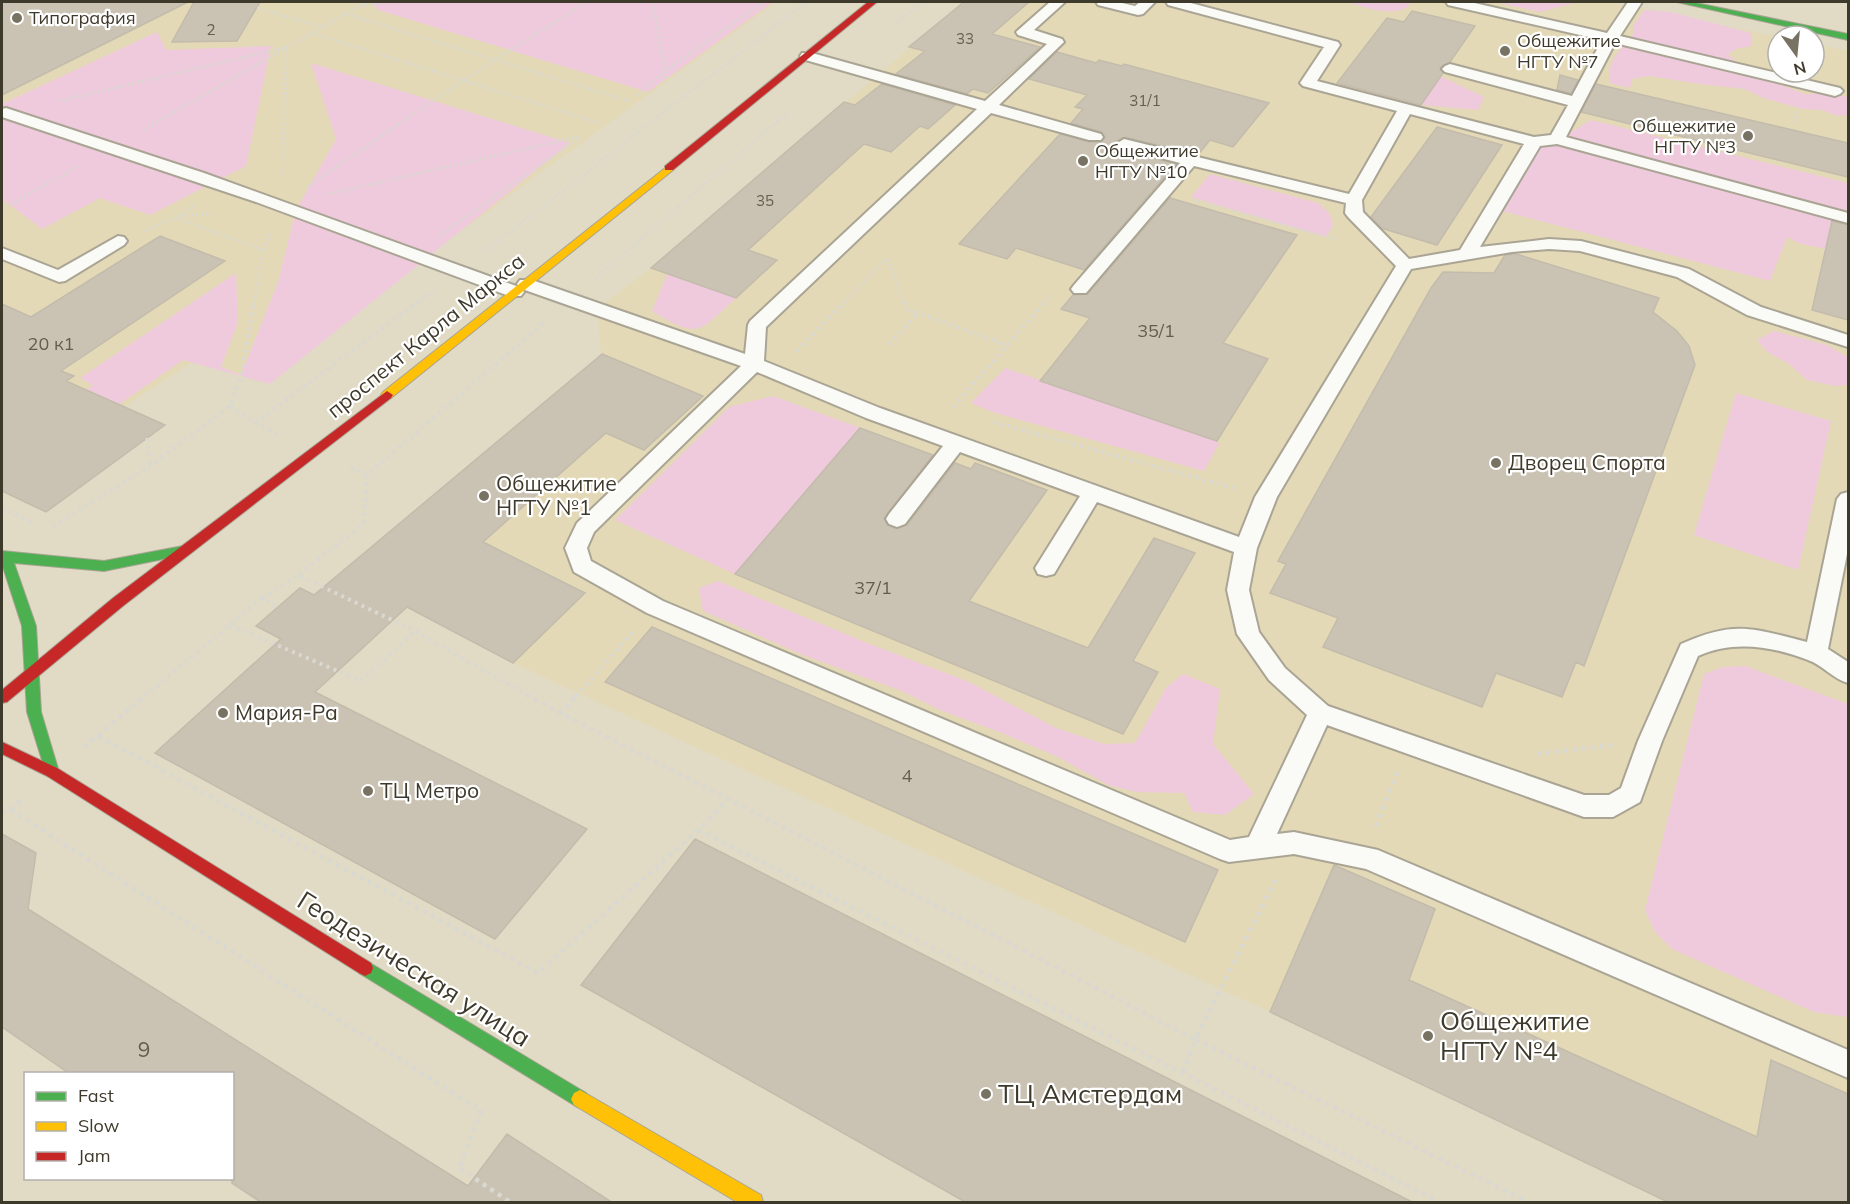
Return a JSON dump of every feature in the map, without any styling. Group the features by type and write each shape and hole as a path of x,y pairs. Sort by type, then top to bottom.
{"main road":[{"name":"проспект Карла Маркса","path":"2,698 32,671 183,551 315,452 873,2"},
{"path":"1681,2 1848,37"},
{"path":"52,772 34,712 29,626 4,557 104,566 183,551"},
{"name":"Геодезическая улица","path":"2,748 52,772 468,1033 754,1203"}],"lane":[{"path":"1058,2 1023,32 1057,42 757,325 754,364 585,528 576,548 582,566 655,607 1229,851 1294,843 1369,858 1848,1064"},
{"path":"1103,2 1138,11 1148,2"},
{"path":"1173,2 1333,45 1308,83 1404,110 1534,142 1557,139 1848,218"},
{"path":"1453,2 1835,91"},
{"path":"1557,139 1611,38 1635,2"},
{"path":"807,56 987,108 1095,136"},
{"path":"1450,69 1576,102"},
{"path":"1404,110 1354,200 1354,213 1405,265"},
{"path":"3,114 114,146 459,271 571,300 754,364 873,413 1246,548"},
{"path":"1467,254 1534,142"},
{"path":"1125,144 1354,200"},
{"path":"1080,289 1190,161"},
{"path":"2,253 58,277 118,241"},
{"path":"1848,340 1754,311 1683,273 1581,246 1550,244 1467,254 1405,265 1266,497 1246,548 1238,590 1248,634 1277,674 1320,713 1584,806 1613,806 1631,795 1650,741 1689,650 1714,639 1747,636 1816,653 1848,674"},
{"path":"897,519 956,443"},
{"path":"1046,568 1092,493"},
{"path":"1816,653 1848,499"},
{"path":"1257,849 1320,713"}],"path":[{"path":"2,209 366,2"},
{"path":"357,6 389,2"},
{"path":"281,205 464,81 586,2"},
{"path":"653,2 666,80"},
{"path":"638,94 665,70 763,2"},
{"path":"255,423 459,271 806,2"},
{"path":"895,23 922,2"},
{"path":"257,8 322,27"},
{"path":"346,14 629,101"},
{"path":"311,33 599,123"},
{"path":"3,114 287,47"},
{"path":"2,812 11,810 52,772 262,598 298,575 364,524 367,475 788,113"},
{"path":"281,205 582,136 411,254"},
{"path":"1163,192 1336,239"},
{"path":"118,241 176,217 222,212"},
{"path":"176,217 263,250"},
{"path":"808,356 797,352 887,258 907,309 1007,345"},
{"path":"953,407 1060,285 1080,289"},
{"path":"889,345 918,313"},
{"path":"48,529 150,466 230,406 241,376"},
{"path":"942,404 964,411"},
{"path":"985,420 1266,497"},
{"path":"147,438 150,466"},
{"path":"2,508 39,525"},
{"path":"298,575 415,632 560,714 1195,1039 1528,1203"},
{"path":"262,598 278,607"},
{"path":"560,714 655,607"},
{"path":"230,625 361,681 415,632"},
{"path":"98,736 538,973 698,830 727,800"},
{"path":"1534,754 1650,741"},
{"path":"1377,820 1408,743"},
{"path":"11,810 481,1111 459,1168 510,1203"},
{"path":"698,830 1440,1203"},
{"path":"1182,1072 1195,1039 1294,843"}],"shaded area":[{"path":"2,2 776,2 423,258 259,382 198,358 4,492 2,491"},
{"path":"371,2 773,2 648,92 378,10"},
{"path":"964,2 1608,2 1766,35 1766,84 1826,84 1826,46 1848,51 1848,1202 1670,1202 1270,1012 513,663 341,573 601,354 597,309 651,268"},
{"path":"1348,2 1407,2 1410,5 1404,9 1388,11"},
{"path":"1494,2 1578,2 1540,12"},
{"path":"1644,10 1671,12 1751,33 1752,46 1736,49 1728,54 1748,73 1766,80 1766,84 1778,84 1805,94 1836,94 1848,97 1848,115 1837,116 1822,110 1803,109 1763,98 1745,89 1650,76 1632,79 1630,88 1609,83 1609,69 1615,56 1633,34 1633,26"},
{"path":"157,32 166,50 271,46 246,166 150,215 100,198 42,229 2,199 2,104"},
{"path":"311,63 570,143 270,384 183,360 7,482 2,479 2,448 93,385 80,378 236,273 238,322 221,367 241,375 278,282 296,210 336,139"},
{"path":"1440,76 1484,97 1478,110 1421,105"},
{"path":"1591,120 1848,183 1848,254 1798,243 1787,237 1770,281 1502,211 1543,143 1550,145"},
{"path":"1210,174 1318,203 1329,213 1333,225 1326,237 1191,197"},
{"path":"667,274 736,298 705,325 689,329 679,326 652,311"},
{"path":"1774,331 1827,345 1848,357 1848,385 1835,386 1807,380 1789,364 1766,351 1757,340"},
{"path":"1005,368 1217,441 1219,444 1204,471 992,412 971,403"},
{"path":"1736,393 1831,421 1798,570 1694,535"},
{"path":"773,396 860,428 735,574 615,520 729,407"},
{"path":"718,581 867,643 969,682 1056,728 1104,744 1135,743 1166,688 1183,674 1220,689 1213,744 1254,794 1225,815 1193,812 1184,793 1136,792 1108,785 1058,757 940,710 902,691 803,655 703,611 699,588"},
{"path":"1745,666 1848,704 1847,1017 1814,1012 1672,949 1655,932 1645,910 1704,674 1723,667"}],"building":[{"path":"2,2 188,2 2,95"},
{"path":"194,2 260,2 237,41 172,42"},
{"path":"964,2 1029,2 992,34 1040,47 988,93 973,89 967,94 896,74 925,51 909,47"},
{"path":"1412,11 1475,26 1450,62 1440,67 1443,73 1421,105 1337,83 1387,18 1404,22"},
{"name":"Общежитие НГТУ №10","path":"1057,52 1096,63 1099,60 1122,66 1124,64 1269,103 1233,147 1210,140 1198,155 1125,137 1115,142 1117,149 1176,164 1084,270 1016,248 1007,259 959,244 1060,134 1089,142 1101,142 1105,138 1102,132 1071,123 1083,109 1075,107 1087,95 1029,79"},
{"path":"1560,75 1578,80 1571,93 1557,90"},
{"path":"882,84 955,105 928,129 920,126 891,152 864,144 748,250 777,260 736,298 651,268 844,102 855,105"},
{"name":"Общежитие НГТУ №3","path":"1596,84 1848,143 1848,177 1581,112"},
{"path":"1437,127 1502,145 1437,245 1381,228 1371,217"},
{"path":"1170,198 1297,235 1223,343 1268,359 1217,441 1040,381 1090,318 1061,309 1073,295 1088,294"},
{"path":"1832,221 1848,225 1848,320 1812,310"},
{"path":"160,236 225,261 61,371 74,376 66,381 165,425 46,512 2,491 2,304 31,317"},
{"name":"Дворец Спорта","path":"1516,254 1659,298 1653,312 1677,331 1689,346 1695,365 1584,666 1576,662 1562,697 1496,673 1482,707 1323,647 1338,618 1270,593 1286,564 1278,561 1431,288 1443,272 1494,273 1505,255"},
{"path":"602,354 703,396 644,450 606,433 483,542 585,593 513,663 407,607 315,692 587,829 495,939 155,753 281,639 256,626 300,588 314,595"},
{"path":"860,428 933,455 884,518 887,525 896,529 907,525 955,463 971,469 975,463 1047,490 969,601 1088,648 1154,538 1195,553 1133,661 1158,672 1123,734 735,574"},
{"path":"652,627 1218,870 1185,942 605,682"},
{"path":"2,834 36,853 28,909 468,1186 507,1134 613,1203 262,1203 232,1183 234,1180 234,1072 67,1072 2,1027"},
{"name":"ТЦ Амстердам","path":"695,839 1414,1203 967,1203 581,985"},
{"name":"Общежитие НГТУ №4","path":"1334,865 1435,909 1409,980 1757,1137 1771,1060 1848,1094 1848,1203 1670,1203 1270,1012"}],"traffic: fast":[{"path":"1681,2 1848,37"},
{"path":"6,558 104,566 183,551"},
{"path":"2,556 6,558 29,626 34,712 52,772"},
{"path":"365,968 580,1099"}],"traffic: slow":[{"path":"387,395 669,168"},
{"path":"580,1099 754,1202"}],"traffic: jam":[{"path":"669,168 873,2"},
{"path":"2,698 118,602 387,395"},
{"path":"2,748 52,772 365,968"}],"place":[{"name":"Типография","path":"17,18"},
{"name":"Общежитие НГТУ №7","path":"1505,51"},
{"name":"Общежитие НГТУ №3","path":"1748,136"},
{"name":"Общежитие НГТУ №10","path":"1083,161"},
{"name":"Дворец Спорта","path":"1496,463"},
{"name":"Общежитие НГТУ №1","path":"484,496"},
{"name":"Мария-Ра","path":"223,713"},
{"name":"ТЦ Метро","path":"368,791"},
{"name":"Общежитие НГТУ №4","path":"1428,1036"},
{"name":"ТЦ Амстердам","path":"986,1094"}]}
